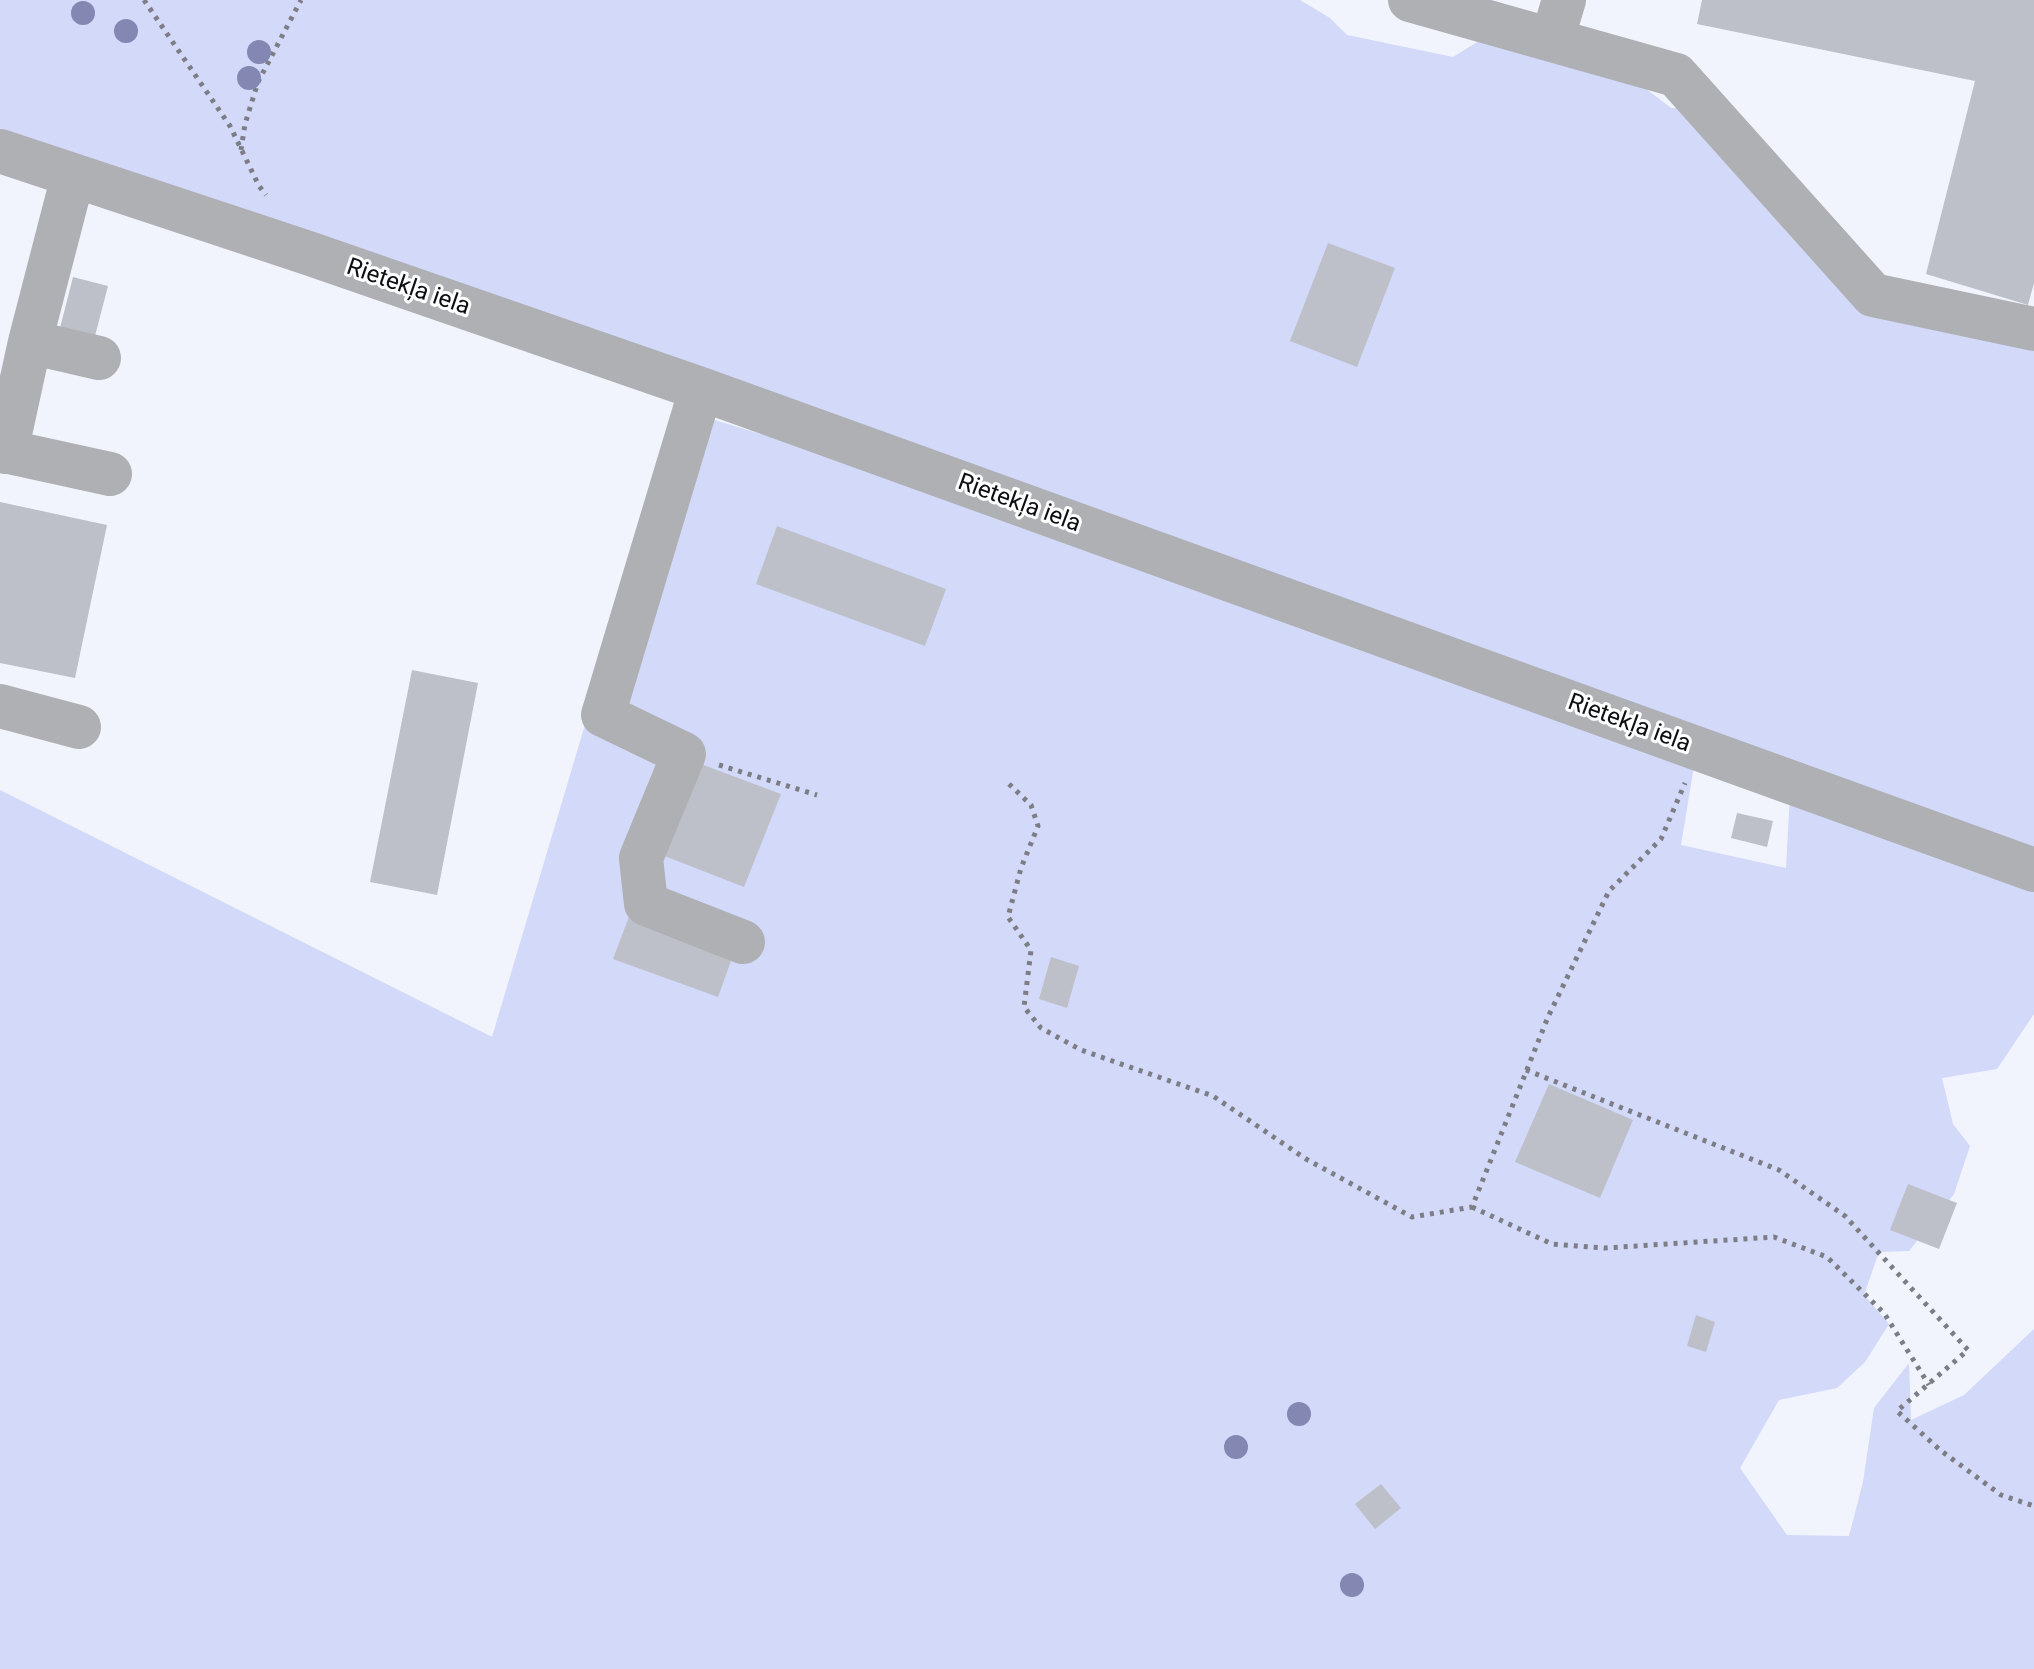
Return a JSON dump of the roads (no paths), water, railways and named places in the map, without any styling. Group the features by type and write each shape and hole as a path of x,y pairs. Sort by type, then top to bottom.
{"street":[{"path":"1410,0 1558,20 1676,75 1873,295 2034,329"},
{"name":"Rietekļa iela","path":"0,151 701,389 2034,870"},
{"path":"73,176 3,451 110,474"},
{"path":"30,342 99,358"},
{"path":"701,389 603,715 684,754 641,858 646,904 743,942"},
{"path":"0,706 79,727"}]}
